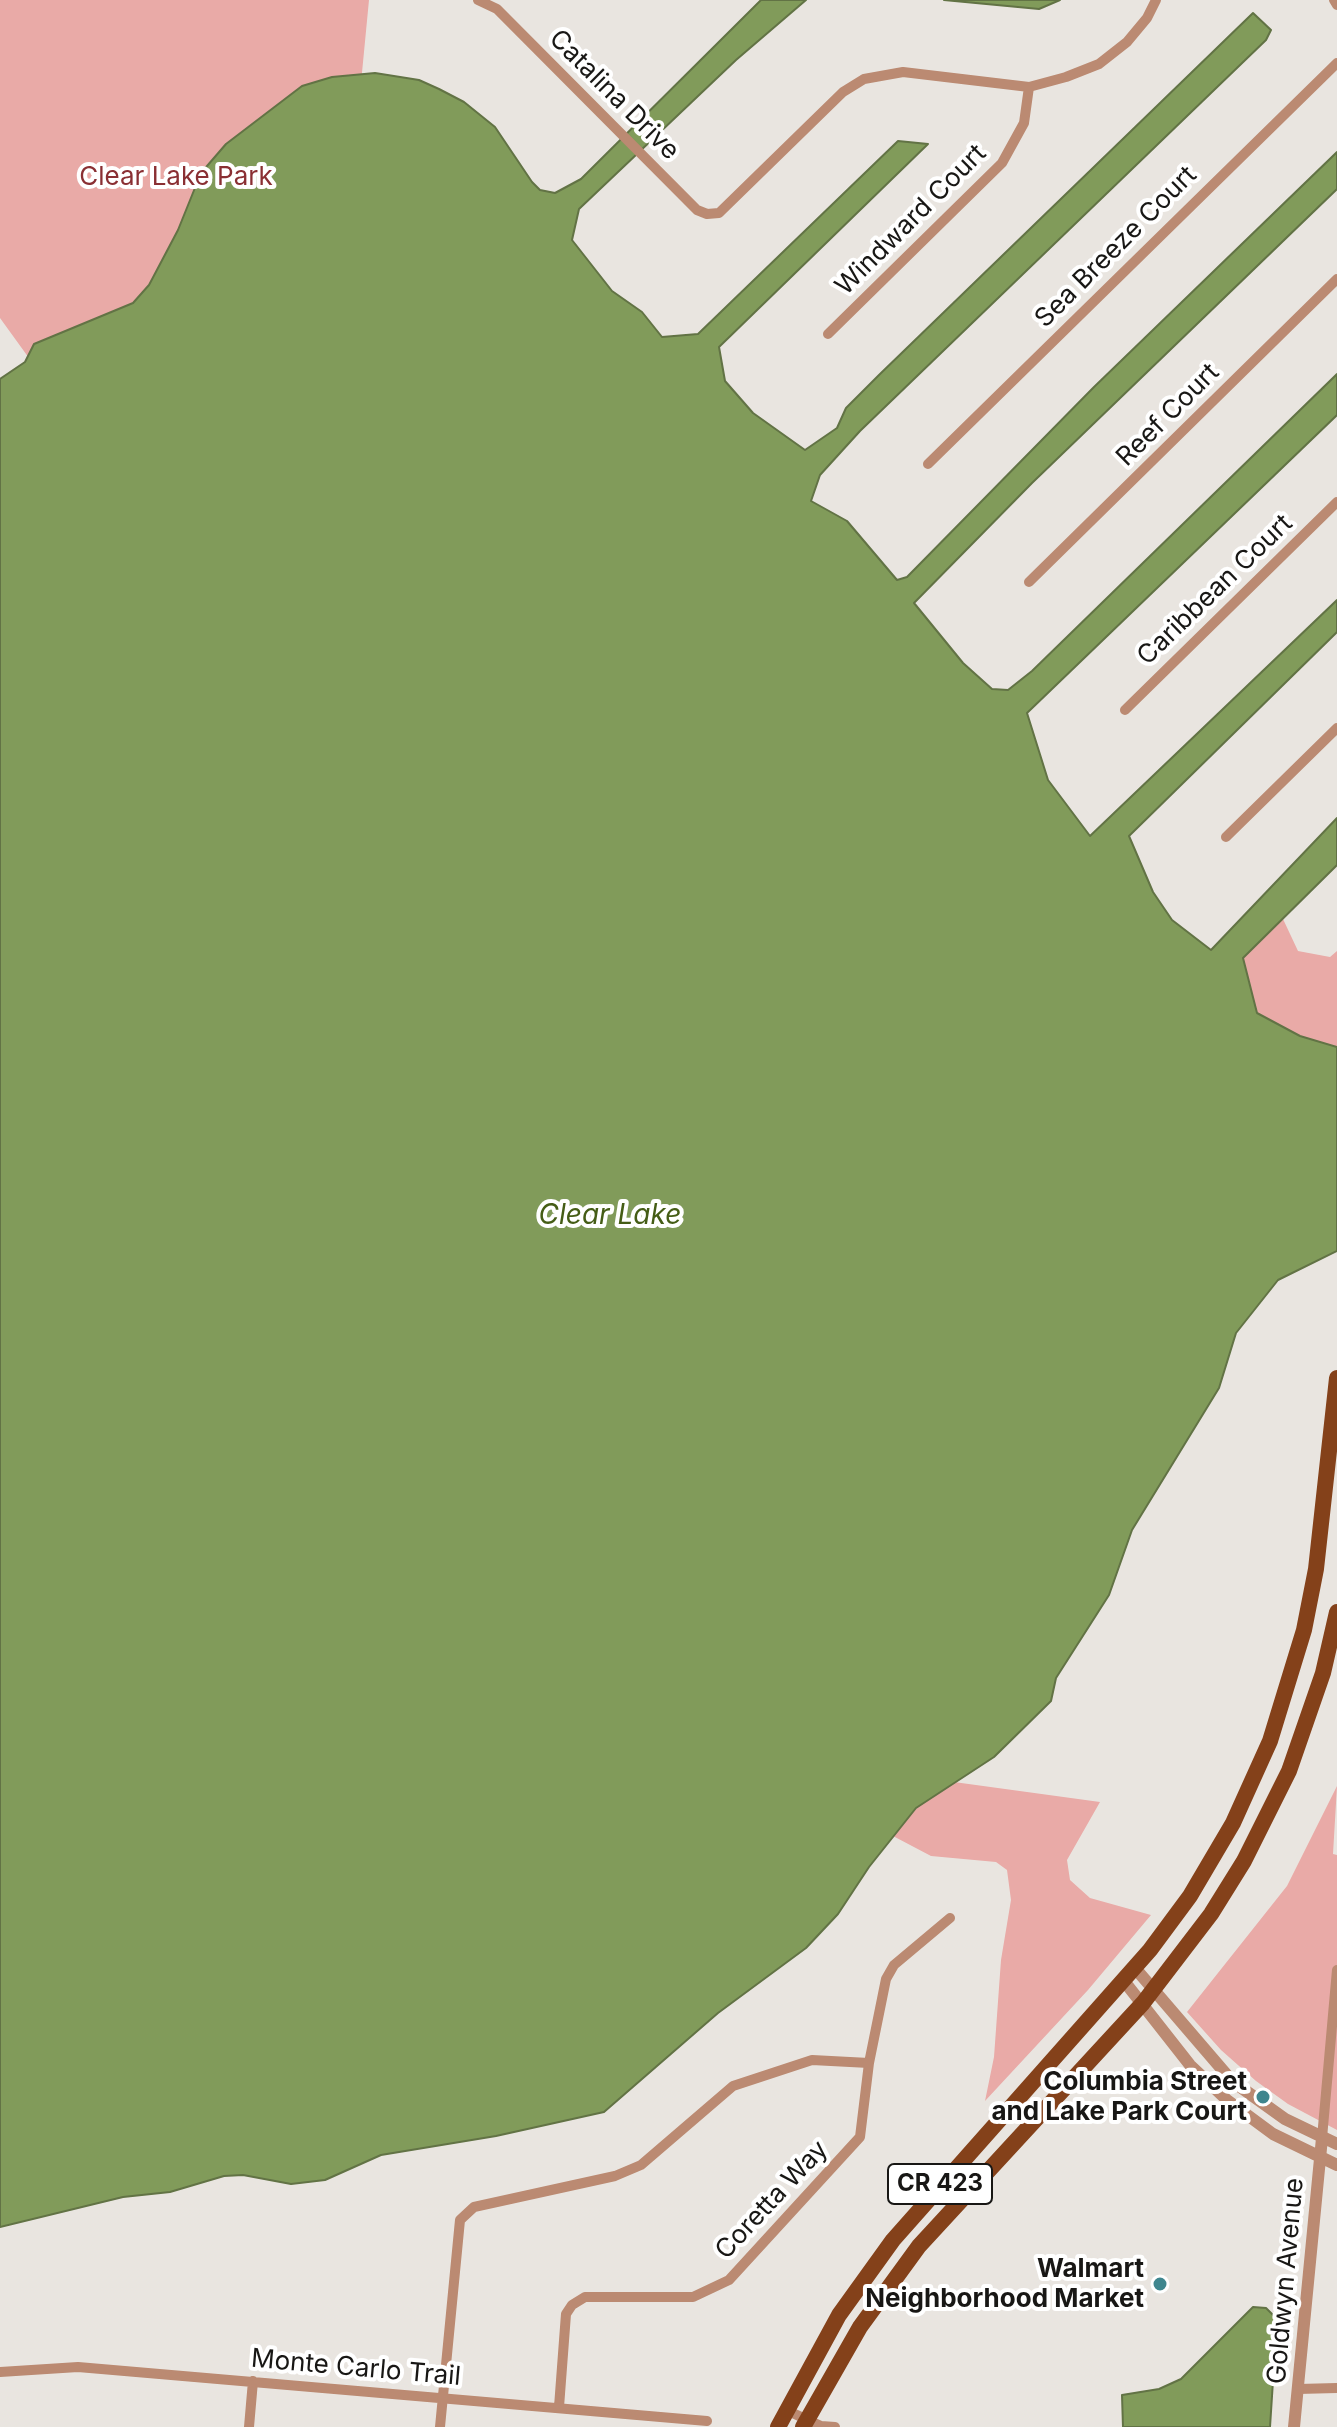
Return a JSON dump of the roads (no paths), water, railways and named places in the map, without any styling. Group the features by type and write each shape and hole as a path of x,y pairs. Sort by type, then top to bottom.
{"main road":[{"name":"CR 423","path":"778,2427 839,2315 893,2240 1129,1974 1176,1916 1214,1857 1252,1784 1284,1703 1316,1569 1337,1378"},
{"name":"CR 423","path":"805,2423 860,2327 919,2246 1143,2003 1211,1914 1244,1861 1298,1746 1323,1673 1337,1612"},
{"path":"1284,1703 1295,1722 1298,1746"}],"street":[{"name":"Catalina Drive","path":"478,0 497,5 697,210 707,214 719,213 843,92 864,79 903,72 1029,87"},
{"path":"1029,87 1099,64 1127,42 1147,18 1156,0"},
{"name":"Sea Breeze Court","path":"928,464 1337,63"},
{"name":"Windward Court","path":"828,334 1002,163 1024,123 1029,87"},
{"name":"Reef Court","path":"1029,582 1337,279"},
{"name":"Caribbean Court","path":"1125,710 1337,502"},
{"path":"1226,837 1337,728"},
{"name":"Coretta Way","path":"559,2407 566,2314 572,2305 585,2297 693,2297 729,2280 860,2137 869,2063 886,1979 894,1965 950,1918"},
{"path":"1322,2138 1337,1970"},
{"path":"1129,1974 1155,1989 1200,2048 1232,2081 1277,2114 1337,2144"},
{"path":"1129,1974 1143,2003 1190,2065 1227,2100 1273,2134 1337,2165"},
{"path":"440,2427 460,2220 474,2207 615,2176 641,2165 733,2086 812,2060 869,2063"},
{"name":"Goldwyn Avenue","path":"1294,2427 1322,2138"},
{"name":"Monte Carlo Trail","path":"0,2372 78,2367 707,2421"},
{"path":"249,2427 253,2381"},
{"path":"1298,2389 1337,2388"},
{"path":"786,2410 805,2423 835,2427"},
{"path":"637,2427 639,2413"}],"water":[{"name":"Clear Lake","path":"761,0 806,0 736,60 579,209 572,240 612,291 642,312 662,337 698,334 898,141 928,144 719,347 725,381 753,413 805,450 837,428 846,408 879,375 1253,13 1271,30 1266,40 860,431 820,475 811,501 847,521 897,580 907,577 1094,387 1337,152 1337,189 1032,483 914,603 963,663 992,689 1008,690 1032,671 1337,374 1337,415 1027,713 1048,780 1090,836 1337,600 1337,632 1129,836 1153,892 1172,920 1211,950 1337,818 1337,865 1243,958 1257,1013 1300,1036 1337,1047 1337,1251 1278,1280 1236,1333 1219,1388 1132,1530 1109,1595 1056,1678 1051,1701 994,1757 916,1808 869,1867 838,1914 806,1948 718,2013 604,2112 496,2136 381,2155 325,2180 291,2184 243,2175 224,2176 170,2192 123,2197 0,2227 0,379 25,362 34,344 133,303 149,285 178,230 201,173 226,144 302,86 332,77 375,73 419,80 464,102 495,127 532,182 540,190 555,193 581,179"},
{"path":"944,0 1060,0 1039,9"},
{"path":"1253,2307 1266,2308 1277,2319 1270,2427 1123,2427 1122,2395 1159,2389 1181,2379"}],"place":[{"name":"Columbia Street and Lake Park Court","path":"1263,2097"},
{"name":"Walmart Neighborhood Market","path":"1160,2284"}],"park label":[{"name":"Clear Lake Park","path":"176,177"}]}
